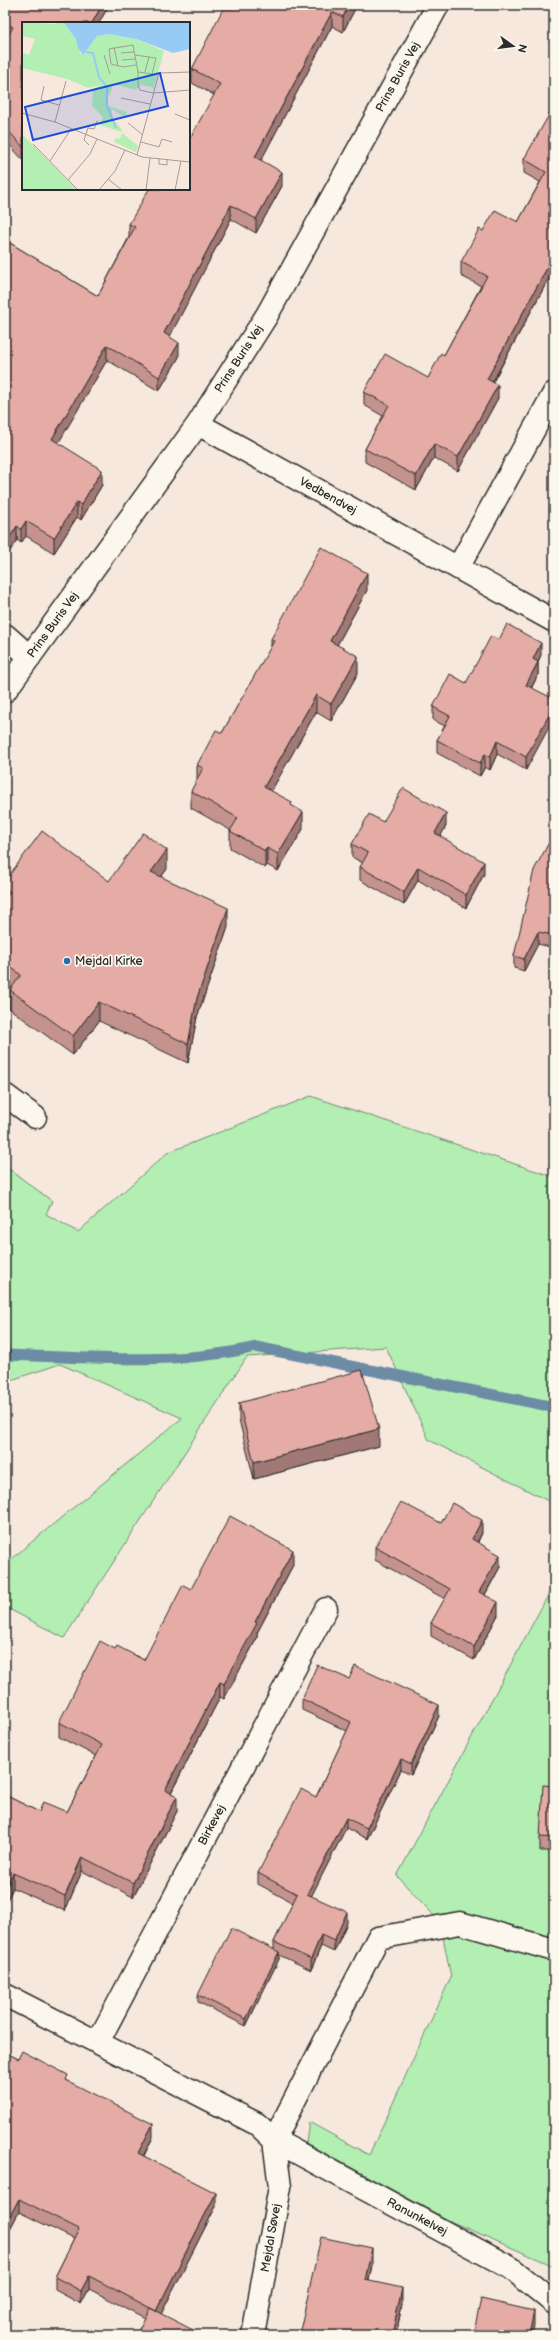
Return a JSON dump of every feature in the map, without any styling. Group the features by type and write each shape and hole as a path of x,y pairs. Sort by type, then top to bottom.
{"street":[{"name":"Prins Buris Vej","path":"5,691 198,424 267,315 438,5"},
{"path":"458,568 554,393"},
{"name":"Vedbendvej","path":"198,424 554,621"},
{"path":"5,635 30,657"},
{"path":"5,1094 35,1117"},
{"name":"Birkevej","path":"98,2042 326,1609"},
{"path":"5,1994 257,2124 274,2140 378,1938 460,1922 554,1950"},
{"name":"Ranunkelvej","path":"274,2140 512,2268 554,2303"},
{"name":"Mejdal Søvej","path":"253,2335 280,2187 274,2140"}],"green space":[{"path":"311,1096 554,1177 554,1504 429,1440 386,1347 247,1357 64,1638 5,1607 5,1564 182,1418 60,1364 5,1382 5,1166 52,1201 46,1214 78,1232 167,1153"},
{"path":"554,1584 554,2266 452,2222 306,2143 309,2122 369,2155 451,1977 440,1922 397,1876"}],"building":[{"path":"5,5 38,5 45,9 47,5 102,5 93,22 22,22 22,146 5,127 5,41 13,27 5,23"},
{"path":"229,5 349,5 343,17 332,12 255,157 282,172 256,219 231,205 164,333 179,343 159,377 107,345 52,439 102,470 81,505 77,502 54,538 26,521 21,529 17,526 5,545 5,240 98,296 135,227 129,224 148,190 190,190 190,138 220,84 192,69 224,7 227,9"},
{"path":"550,113 554,115 554,255 487,379 498,385 458,457 434,444 416,476 365,449 389,405 364,392 385,354 428,378 441,353 444,355 487,276 461,262 479,229 483,231 495,210 518,222 546,172 524,159"},
{"path":"321,547 367,573 330,641 358,656 331,704 316,695 264,787 292,802 291,805 303,812 278,854 267,848 265,851 230,831 238,818 191,791 203,768 197,765 216,730 222,733 274,641 271,639"},
{"path":"507,624 541,643 533,659 538,662 526,685 554,699 554,706 526,757 497,741 490,757 485,754 480,763 437,740 450,716 433,707 450,674 466,683 491,636 499,640"},
{"path":"403,788 446,813 435,833 484,862 466,895 418,867 404,892 360,867 368,853 352,844 369,814 383,822"},
{"name":"Mejdal Kirke","path":"42,831 109,881 143,833 167,850 151,872 228,908 197,998 188,1044 99,1002 73,1036 10,990 21,975 5,963 5,898 10,892 5,888 5,881"},
{"path":"552,837 554,838 554,935 538,932 524,959 514,956 534,870"},
{"path":"362,1370 379,1429 254,1462 239,1403"},
{"path":"401,1502 441,1523 452,1503 482,1520 472,1539 500,1555 479,1592 498,1602 474,1647 431,1623 450,1589 375,1547"},
{"path":"230,1516 293,1550 255,1622 257,1623 224,1684 220,1682 165,1790 177,1796 133,1883 82,1857 65,1896 13,1873 5,1890 5,1795 39,1812 43,1802 67,1812 102,1745 59,1722 100,1641 115,1649 117,1646 144,1660 183,1585 191,1589"},
{"path":"317,1665 349,1679 355,1666 439,1705 411,1764 401,1759 367,1828 346,1818 307,1894 347,1912 334,1941 321,1935 311,1959 274,1942 297,1894 258,1873 301,1789 316,1797 351,1722 302,1699"},
{"path":"543,1785 554,1786 554,1838 540,1837"},
{"path":"231,1928 279,1952 246,2019 198,1995"},
{"path":"22,2051 68,2075 66,2080 153,2124 138,2153 216,2193 156,2311 89,2276 81,2291 55,2277 79,2229 19,2199 5,2225 5,2052 18,2059"},
{"path":"321,2237 372,2248 365,2280 402,2288 392,2335 368,2335 353,2332 353,2335 299,2335"},
{"path":"481,2299 534,2311 529,2335 473,2335"},
{"path":"150,2308 193,2330 190,2335 136,2335"}],"waterway":[{"path":"5,1355 131,1359 163,1358 194,1357 256,1347 554,1407"}],"place":[{"name":"Mejdal Kirke","path":"67,961"}]}
